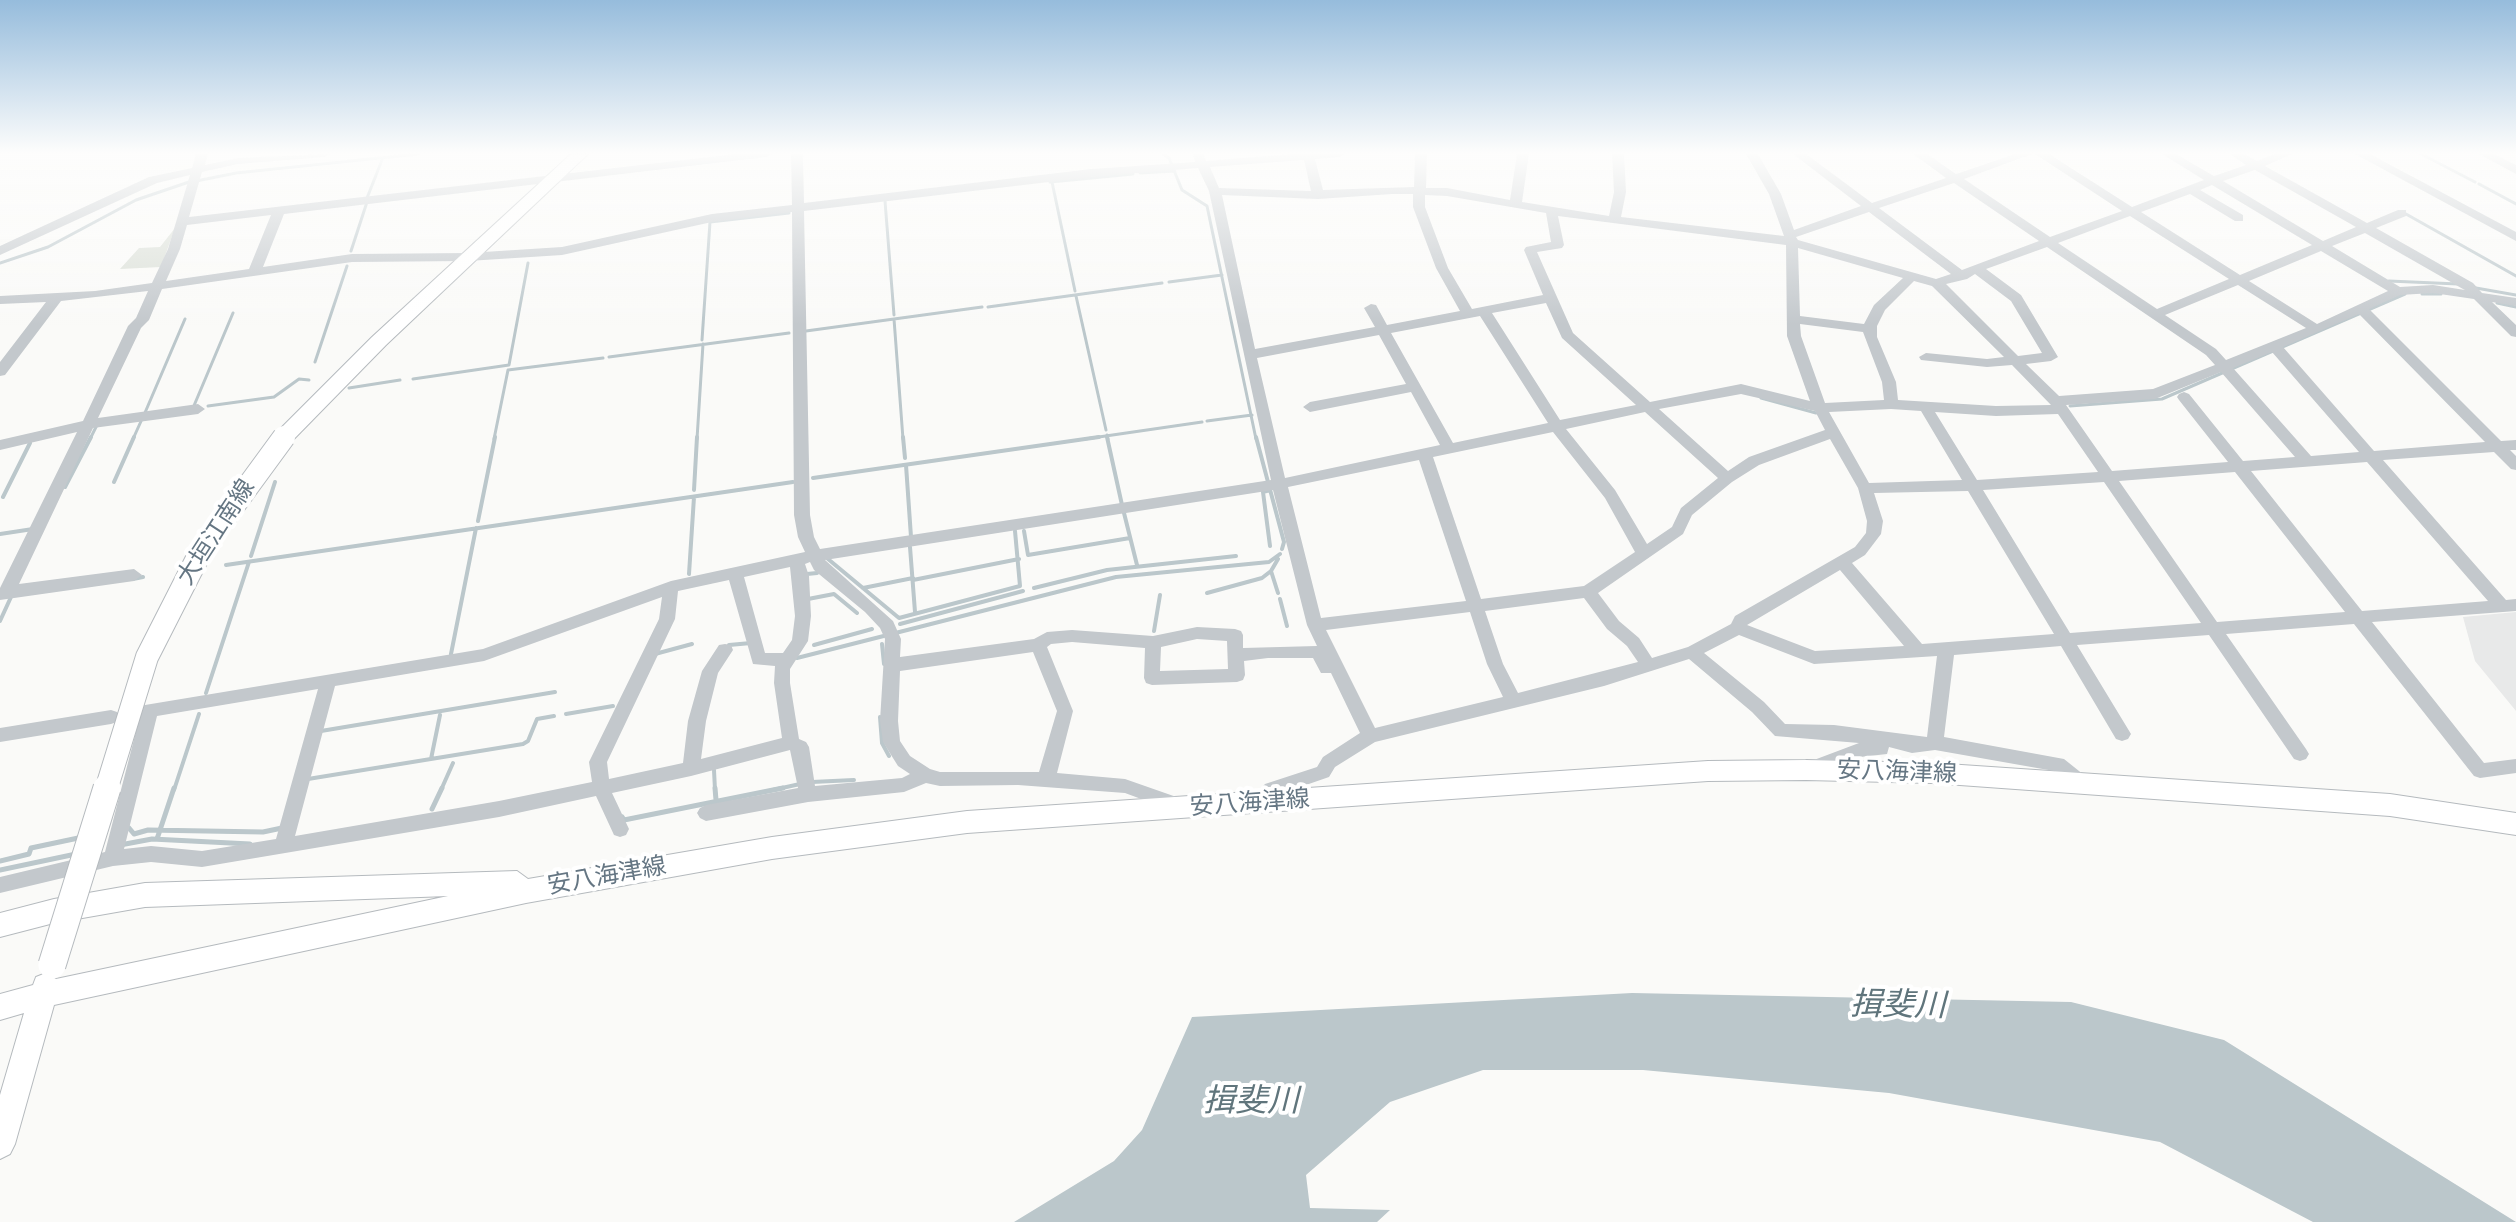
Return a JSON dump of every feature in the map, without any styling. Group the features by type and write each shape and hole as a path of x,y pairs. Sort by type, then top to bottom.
{"main road":[{"name":"大垣江南線","path":"0,1144 147,657 202,549 237,496 284,437 518,211"},
{"name":"安八海津線","path":"0,1007 526,891 772,848 967,822 1255,805 1708,771 1806,770 1932,773 2390,805 2516,824"},
{"path":"0,925 81,905 172,893 519,882 526,891"}],"street":[{"path":"0,251 91,211"},
{"path":"4,593 142,320 154,287 174,249 184,211"},
{"path":"180,222 279,211"},
{"path":"254,273 279,211"},
{"path":"0,300 56,298 154,287 352,258 468,257 562,251 682,223 775,211"},
{"path":"798,211 802,515 813,556 820,566 887,625 894,643 889,721 892,742 904,761 925,775 956,781 1046,780 1125,786 1186,808"},
{"path":"1219,211 1249,355 1315,625 1370,736"},
{"path":"1420,211 1436,253 1468,313"},
{"path":"1551,211 1558,245 1530,250 1567,335 1727,478"},
{"path":"1559,211 1791,238 1937,283 2058,405 2300,754"},
{"path":"1615,218 1616,211"},
{"path":"1255,805 1271,789 1323,772 1329,762 1370,736 1649,666 1691,652 1738,628 1741,620 1860,551 1873,534 1875,521 1865,488 1820,408 1794,336 1791,238 1781,211"},
{"path":"1791,238 1863,211"},
{"path":"1875,211 1962,276"},
{"path":"2003,211 2156,314 2226,366 2307,461"},
{"path":"2227,211 2239,218"},
{"path":"2265,211 2398,291"},
{"path":"2336,211 2468,286 2516,333"},
{"path":"2467,211 2516,237"},
{"path":"1937,283 2132,212 2316,329"},
{"path":"2156,314 2402,213"},
{"path":"1926,357 2016,362 2051,357 2016,298 1978,270"},
{"path":"1891,404 1889,382 1870,329 1879,308 1912,276"},
{"path":"113,858 148,711 484,655 618,603 671,587 813,556 1279,484 1741,389 1820,408 1891,404 1996,411 2155,394 2316,329 2398,291 2433,289 2516,302"},
{"path":"0,372 56,298"},
{"path":"1249,355 1549,298"},
{"path":"1371,308 1449,448"},
{"path":"2360,308 2516,465"},
{"path":"1484,311 1557,425 1610,494 1644,553"},
{"path":"1792,319 1870,329"},
{"path":"2274,346 2509,606"},
{"path":"1310,407 1415,387"},
{"path":"2184,397 2480,771 2516,766"},
{"path":"1925,406 2122,734"},
{"path":"0,445 89,424 198,409"},
{"path":"1315,625 1475,603 1588,592 1678,530 1686,512 1727,478 1754,461 1833,433"},
{"path":"1865,488 2107,477 2516,445"},
{"path":"1424,453 1495,664 1513,700"},
{"path":"791,743 782,668 800,641 803,616 801,576 796,560"},
{"path":"1842,562 1918,651"},
{"path":"735,573 759,659 788,660"},
{"path":"4,593 134,575"},
{"path":"620,829 601,788 598,762 667,619 671,587"},
{"path":"1588,592 1613,625 1633,642 1649,666"},
{"path":"1738,628 1814,658 1946,652 2509,606"},
{"path":"893,665 1038,645 1047,638 1072,636 1153,642 1197,633 1235,635 1237,675 1152,678 1153,642"},
{"path":"1038,645 1065,711 1046,780"},
{"path":"691,769 697,721 710,671 725,650"},
{"path":"1235,655 1318,652 1332,678 1342,680"},
{"path":"1691,652 1781,731 1834,732 2058,764 2083,784"},
{"path":"1927,744 1946,652"},
{"path":"283,846 328,683"},
{"path":"0,735 111,717"},
{"path":"0,885 113,858 151,854 202,859 283,846 601,788 791,743 800,747 808,794"},
{"path":"1806,770 1859,750 1927,744"},
{"path":"706,813 808,794 904,785 925,775"}],"shaded area":[{"path":"175,228 161,267 120,269 139,248 160,247"},
{"path":"2516,612 2516,711 2475,661 2463,617"}],"water":[{"name":"揖斐川","path":"1632,993 2071,1002 2224,1040 2516,1222 2313,1222 2160,1142 1889,1093 1643,1070 1483,1070 1390,1102 1306,1175 1310,1208 1390,1210 1377,1222 1014,1222 1114,1161 1142,1130 1192,1017"}],"waterway":[{"path":"0,263 48,247 115,211"},
{"path":"351,251 364,211"},
{"path":"886,211 894,315"},
{"path":"1058,211 1075,291"},
{"path":"1208,211 1222,275"},
{"path":"702,340 710,222 789,213"},
{"path":"2406,214 2516,276"},
{"path":"413,379 509,365 528,263"},
{"path":"315,362 347,266"},
{"path":"1169,282 1222,275"},
{"path":"1222,275 1251,415"},
{"path":"2389,281 2458,284"},
{"path":"988,307 1162,283"},
{"path":"2476,288 2516,295"},
{"path":"2070,406 2162,399 2405,294"},
{"path":"2422,294 2441,294"},
{"path":"1076,296 1106,430"},
{"path":"2497,303 2516,307"},
{"path":"894,319 982,307"},
{"path":"193,408 233,313"},
{"path":"144,415 185,319"},
{"path":"806,331 894,319"},
{"path":"894,319 903,439"},
{"path":"703,344 789,333"},
{"path":"609,357 703,344"},
{"path":"697,439 703,344"},
{"path":"494,439 508,370 603,358"},
{"path":"208,406 274,397 299,379 309,380"},
{"path":"349,388 400,380"},
{"path":"1761,398 1816,413"},
{"path":"1207,421 1251,415"},
{"path":"1251,415 1256,439"},
{"path":"133,439 142,419"},
{"path":"1107,436 1202,422"},
{"path":"91,437 97,425"},
{"path":"1085,439 1107,436"},
{"path":"65,487 91,437"},
{"path":"114,482 134,437"},
{"path":"478,521 495,437"},
{"path":"694,490 697,437"},
{"path":"903,437 905,458"},
{"path":"813,478 1099,437"},
{"path":"1107,437 1122,505"},
{"path":"1256,437 1284,542 1282,549"},
{"path":"3,497 30,443"},
{"path":"906,465 911,537"},
{"path":"251,556 275,482"},
{"path":"476,528 793,482"},
{"path":"1270,490 1263,492 1270,546"},
{"path":"689,574 694,497"},
{"path":"1124,513 1137,565"},
{"path":"226,565 476,528"},
{"path":"451,654 476,528"},
{"path":"0,534 33,529"},
{"path":"1015,531 1018,559"},
{"path":"1024,531 1028,555 1130,538"},
{"path":"910,547 912,578"},
{"path":"797,658 1116,577 1269,562 1280,554"},
{"path":"1034,588 1107,570 1236,556"},
{"path":"828,559 899,618 1020,586 1018,559"},
{"path":"913,580 1018,559"},
{"path":"1271,571 1278,559"},
{"path":"206,693 249,562"},
{"path":"1207,593 1262,578 1271,571"},
{"path":"1271,571 1278,593"},
{"path":"807,578 807,574 817,573"},
{"path":"133,579 143,577"},
{"path":"863,588 912,578"},
{"path":"912,578 915,612"},
{"path":"900,624 1023,591"},
{"path":"808,599 834,594 857,613"},
{"path":"1154,631 1160,595"},
{"path":"0,621 11,597"},
{"path":"1280,599 1287,626"},
{"path":"814,645 872,629"},
{"path":"729,645 751,643"},
{"path":"655,654 692,644"},
{"path":"882,644 884,664"},
{"path":"321,731 555,692"},
{"path":"566,714 613,706"},
{"path":"174,790 199,714"},
{"path":"431,759 440,715"},
{"path":"431,759 523,744 528,741 537,719 554,716"},
{"path":"880,717 882,743 889,756"},
{"path":"308,779 431,759"},
{"path":"441,790 453,763"},
{"path":"714,770 715,790"},
{"path":"812,782 854,780"},
{"path":"773,790 800,784"},
{"path":"160,830 174,788"},
{"path":"432,809 442,788"},
{"path":"715,788 716,800"},
{"path":"622,817 624,820 783,788"},
{"path":"129,828 134,834 160,830"},
{"path":"160,830 263,832 282,828"},
{"path":"157,839 160,830"},
{"path":"0,861 29,854 31,848 83,837"},
{"path":"120,845 152,839 250,844"},
{"path":"0,870 76,854"}]}
